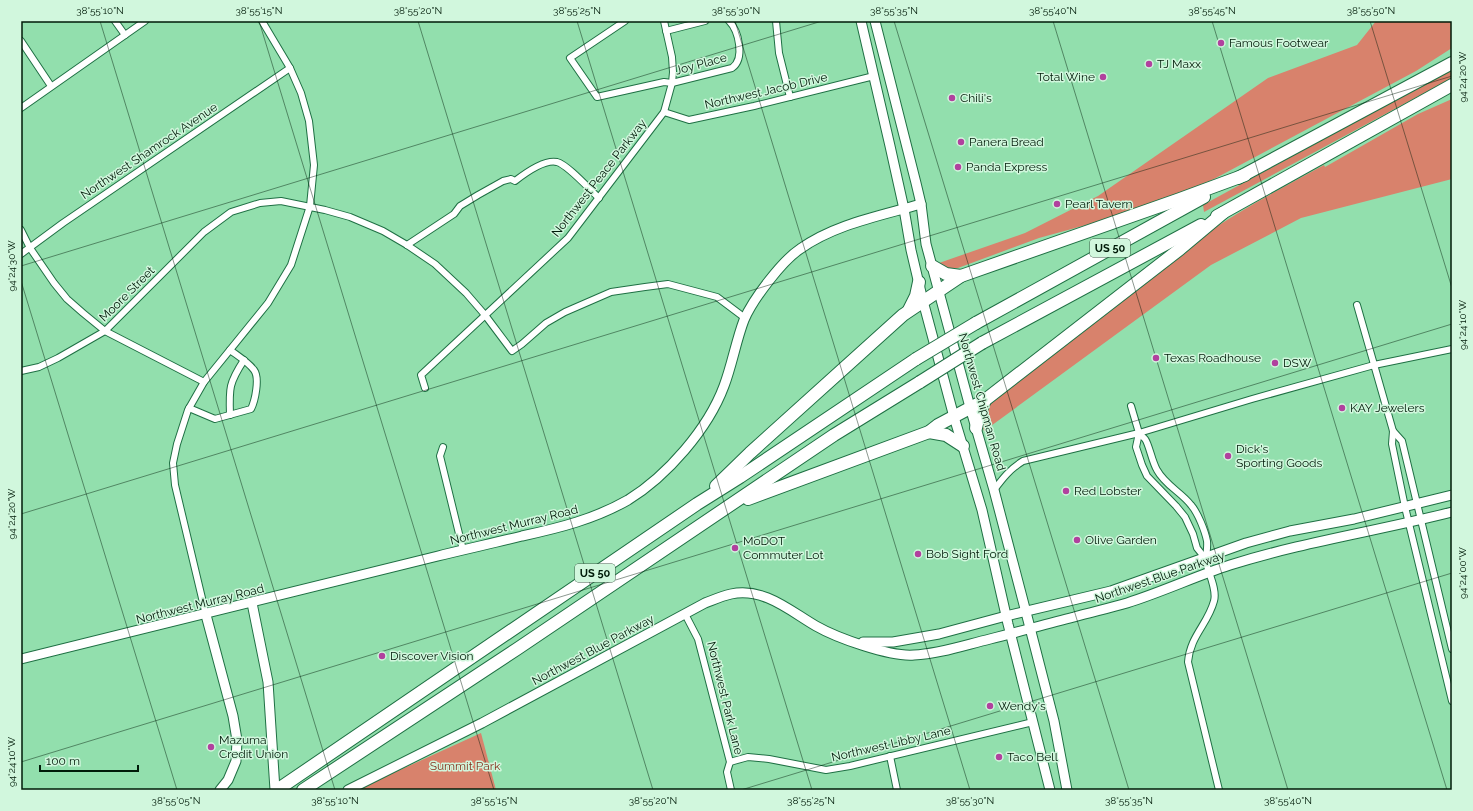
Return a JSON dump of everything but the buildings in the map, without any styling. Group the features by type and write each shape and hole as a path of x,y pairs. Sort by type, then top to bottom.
{"highway":[{"name":"US 50","path":"276,790 697,504 740,477 916,359 976,323 1452,63"},
{"name":"US 50","path":"303,790 834,435 982,343 1223,213 1452,85"},
{"path":"1435,94 1452,91"},
{"path":"697,504 750,453 909,311 961,276 1245,175"},
{"path":"724,509 776,488 929,432 938,425 985,400 1180,249 1223,213"},
{"path":"932,266 946,274 961,276"},
{"path":"909,311 916,296 919,282"},
{"path":"976,428 985,400"},
{"path":"929,432 946,435 963,446"}],"street":[{"path":"115,21 125,35"},
{"path":"21,108 145,21"},
{"path":"220,790 228,780 236,761 237,740 233,716 206,615 175,484 173,463 177,444 189,408 204,382 268,303 291,265 310,206 314,165 310,128 301,93 290,68 262,21"},
{"path":"625,21 570,58 597,97 664,82 672,83"},
{"name":"Northwest Peace Parkway","path":"425,388 421,375 568,238 664,112 672,83 672,56 664,21"},
{"path":"666,31 705,21"},
{"name":"Joy Place","path":"672,83 735,66 740,57 740,52 735,29 729,21"},
{"path":"776,21 779,53 790,97"},
{"path":"861,21 904,209 911,250 923,301 954,417 982,510 1010,634 1050,790"},
{"name":"Northwest Chipman Road","path":"874,21 920,204 926,244 994,490 1054,720 1067,790"},
{"path":"21,41 51,86"},
{"name":"Northwest Shamrock Avenue","path":"21,254 290,68"},
{"path":"874,76 882,81 893,97"},
{"name":"Northwest Jacob Drive","path":"664,112 689,120 874,76"},
{"path":"407,245 454,214 460,206 503,181 511,179 515,181 531,170 548,162 556,162 567,169 599,198"},
{"name":"Moore Street","path":"21,371 39,367 58,358 105,331 204,232 231,212 260,203 281,201 310,206 350,217 383,231 407,245 434,264 466,293 512,350 522,344 546,323 565,312 611,292 645,286 668,284 717,297 745,318"},
{"name":"Northwest Murray Road","path":"21,659 206,615 575,523 600,514 627,500 647,486 686,448 711,414 723,387 745,318 766,284 797,251 818,237 842,227 920,204"},
{"path":"21,230 30,248 67,299 105,331 204,382"},
{"path":"1357,305 1393,431 1392,444 1405,507 1452,701"},
{"path":"994,490 1004,476 1014,466 1023,461 1138,433 1374,365 1452,349"},
{"path":"189,408 215,419 251,409 254,403 257,378 255,370 230,350"},
{"path":"230,415 229,389 233,376 244,360"},
{"path":"1131,406 1138,433 1136,447 1147,476 1185,517 1193,534 1197,548 1205,558"},
{"path":"1393,431 1402,441 1452,649"},
{"path":"1138,433 1146,440 1151,459 1157,471 1164,480 1184,496 1195,512 1207,542 1205,558 1215,593 1215,600 1211,610 1191,644 1188,662 1219,790"},
{"path":"443,447 440,456 463,550"},
{"name":"Northwest Blue Parkway","path":"853,641 893,642 939,634 1025,611 1111,591 1246,543 1290,531 1354,519 1452,496"},
{"name":"Northwest Blue Parkway","path":"348,790 486,722 705,603 732,594 746,593 760,595 779,602 818,627 853,641 897,654 912,656 1010,634 1125,604 1209,573 1274,552 1409,523 1452,512"},
{"path":"252,603 268,682 276,790"},
{"name":"Northwest Park Lane","path":"685,614 698,639 730,762 727,772 731,790"},
{"name":"Northwest Libby Lane","path":"730,762 748,757 826,770 1033,722"},
{"path":"890,756 897,790"}],"green space":[{"path":"1376,21 1452,21 1452,48 1416,71 1214,179 1176,195 1115,217 1039,238 958,268 948,268 939,263 1025,233 1098,196 1268,78 1357,45"},
{"path":"1452,69 1452,78 1204,212 1203,205"},
{"path":"1452,99 1452,179 1301,218 1211,265 984,431 981,418 987,405 1207,233 1294,181 1324,165 1325,167 1418,114"},
{"name":"Summit Park","path":"481,733 496,790 356,790"}],"place":[{"name":"Famous Footwear","path":"1221,43"},
{"name":"TJ Maxx","path":"1149,64"},
{"name":"Total Wine","path":"1103,77"},
{"name":"Chili's","path":"952,98"},
{"name":"Panera Bread","path":"961,142"},
{"name":"Panda Express","path":"958,167"},
{"name":"Pearl Tavern","path":"1057,204"},
{"name":"Texas Roadhouse","path":"1156,358"},
{"name":"DSW","path":"1275,363"},
{"name":"KAY Jewelers","path":"1342,408"},
{"name":"Dick's Sporting Goods","path":"1228,456"},
{"name":"Red Lobster","path":"1066,491"},
{"name":"Olive Garden","path":"1077,540"},
{"name":"MoDOT Commuter Lot","path":"735,548"},
{"name":"Bob Sight Ford","path":"918,554"},
{"name":"Discover Vision","path":"382,656"},
{"name":"Wendy's","path":"990,706"},
{"name":"Mazuma Credit Union","path":"211,747"},
{"name":"Taco Bell","path":"999,757"}]}
